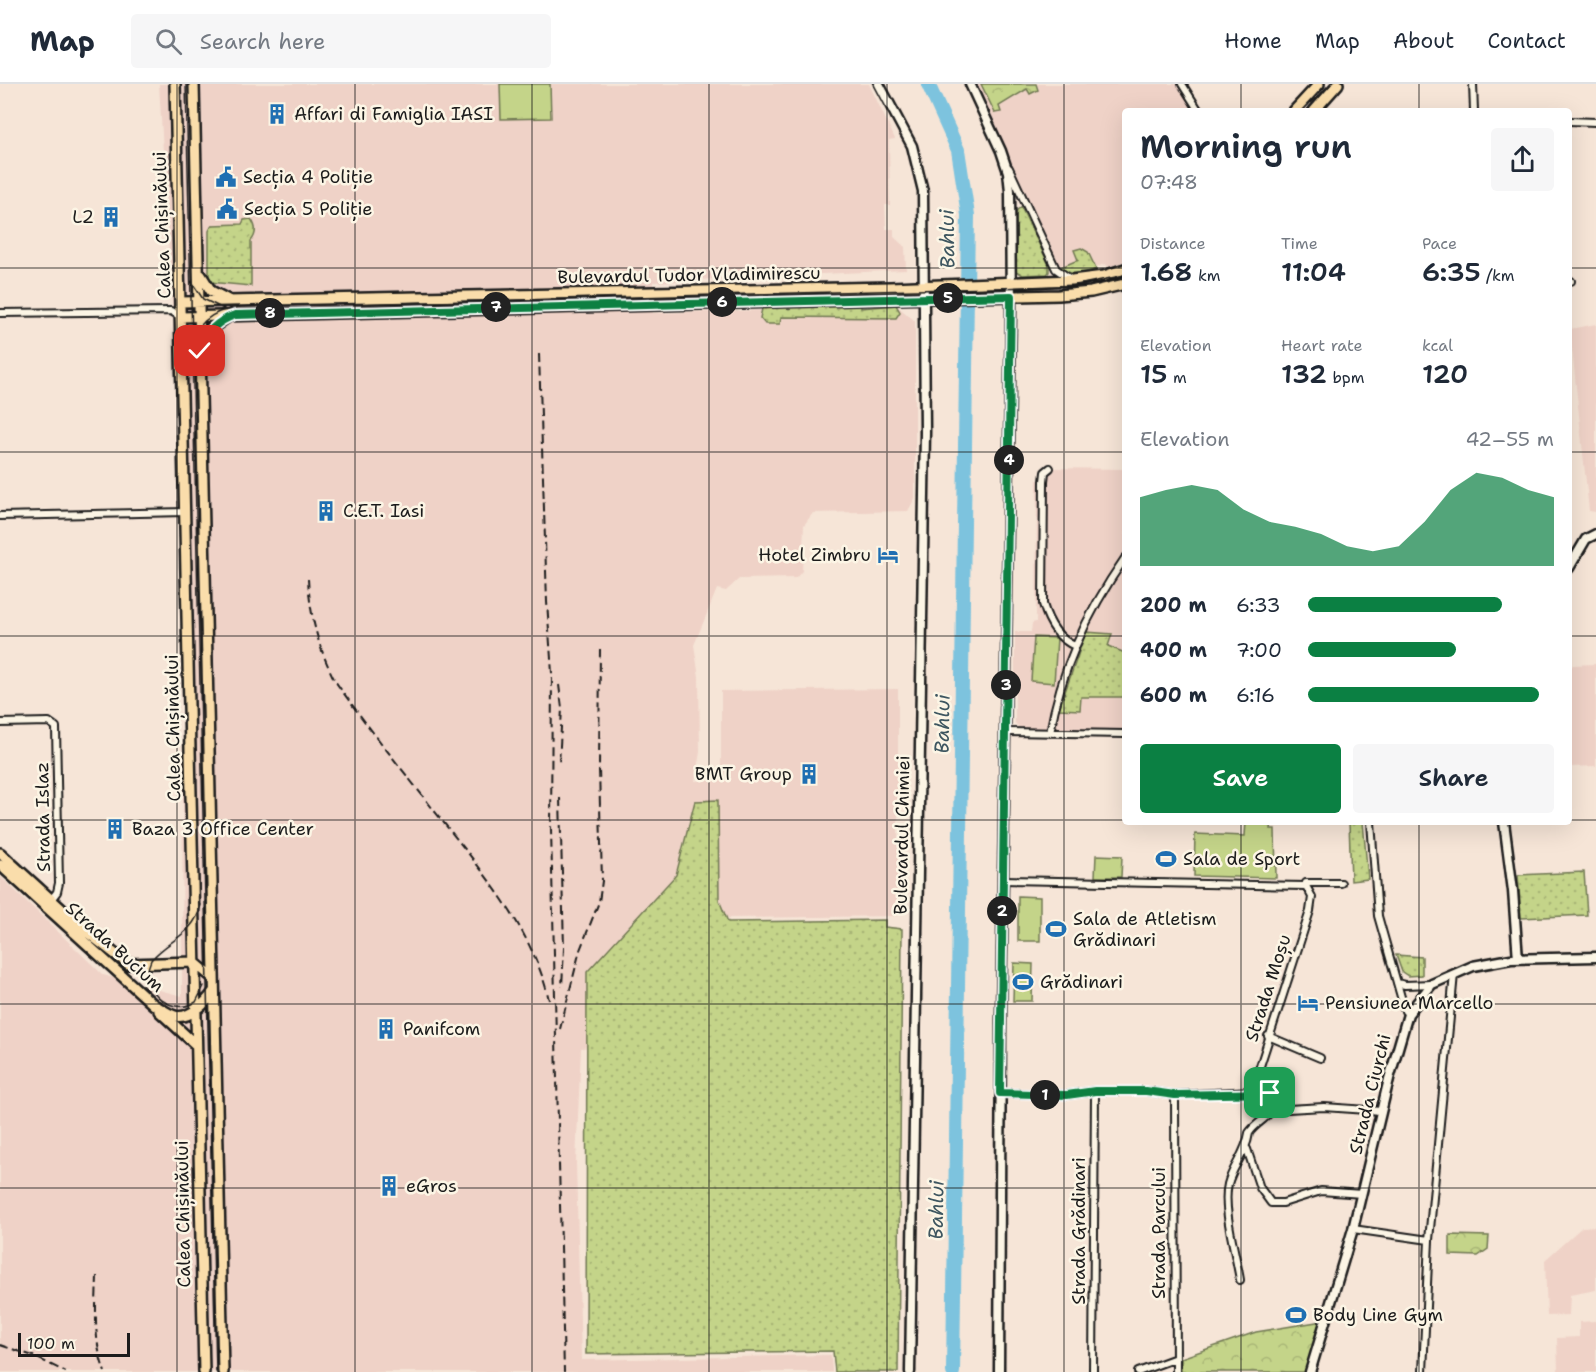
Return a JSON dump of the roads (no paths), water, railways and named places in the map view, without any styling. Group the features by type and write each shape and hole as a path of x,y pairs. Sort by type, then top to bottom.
{"main road":[{"name":"Calea Chișinăului","path":"174,84 186,513 204,1372"},
{"name":"Calea Chișinăului","path":"194,84 223,1372"},
{"name":"Bulevardul Chimiei","path":"879,84 912,146 924,190 922,285 924,495 910,1372"},
{"path":"970,84 1001,151 1008,172 1010,191 1011,310 1000,1093 999,1372"},
{"path":"1297,108 1319,84"},
{"path":"1317,108 1338,84"},
{"path":"198,262 206,286 218,296 235,302"},
{"name":"Bulevardul Tudor Vladimirescu","path":"181,302 1072,280 1104,276 1122,270"},
{"name":"Bulevardul Tudor Vladimirescu","path":"181,317 995,297 1092,292 1122,285"},
{"path":"200,349 214,326 235,315"},
{"path":"1572,563 1586,539 1596,534"},
{"path":"1504,825 1513,891 1518,959"},
{"name":"Strada Bucium","path":"0,853 154,1005 176,1017 196,1010"},
{"name":"Strada Bucium","path":"0,865 128,963 194,962"},
{"path":"1408,1014 1432,984 1473,966 1518,959 1596,957"},
{"path":"194,962 214,979"},
{"path":"196,1010 214,991"},
{"path":"154,1005 196,1045"},
{"name":"Strada Ciurchi","path":"1310,1372 1353,1228 1408,1014"}],"street":[{"path":"1182,84 1197,108"},
{"path":"1473,84 1474,108"},
{"path":"1572,121 1596,122"},
{"path":"1001,151 1059,274 1072,280"},
{"path":"171,311 181,302"},
{"path":"0,313 171,311 181,317"},
{"path":"1050,468 1045,472 1044,481 1044,604 1047,616 1062,639 1075,646"},
{"path":"0,516 186,513"},
{"path":"1050,733 1054,707 1075,646 1100,594 1122,562"},
{"name":"Strada Islaz","path":"0,723 53,724 57,733 59,883 57,892 48,902"},
{"path":"1006,732 1122,734"},
{"name":"Strada Ciurchi","path":"1371,825 1378,916 1408,1014"},
{"path":"1003,880 1306,886 1306,883 1341,883"},
{"name":"Strada Moșu","path":"1252,1091 1310,911 1312,897 1306,886"},
{"path":"1423,1372 1429,1240 1454,974"},
{"path":"1397,983 1432,984"},
{"path":"1268,1036 1320,1058"},
{"path":"1000,1093 1067,1095 1095,1091 1146,1091 1175,1095 1252,1091 1274,1094 1274,1101 1266,1119 1249,1133 1246,1149 1227,1185 1228,1208 1240,1280"},
{"name":"Strada Grădinari","path":"1093,1372 1095,1091"},
{"name":"Strada Parcului","path":"1175,1095 1176,1372"},
{"path":"1287,1109 1324,1107 1382,1111"},
{"path":"1246,1149 1260,1188 1270,1203 1283,1203 1321,1191 1362,1194"},
{"path":"1353,1228 1429,1240"},
{"path":"1138,1372 1176,1358"}],"waterway":[{"name":"Bahlui","path":"928,84 958,150 968,215 953,1372"}],"tram line":[{"path":"186,84 216,1372"},
{"path":"1309,108 1331,84"},
{"path":"192,339 201,325 218,312 241,307 1073,286 1122,276"},
{"path":"191,281 203,299 226,310"},
{"path":"201,905 193,923 151,960 148,970 152,989 158,997 176,1006 186,1006 196,1002 204,986"}],"railway":[{"path":"539,354 547,602 552,673 551,829 564,1372"},
{"path":"308,579 316,631 335,681 505,903 542,974 549,1000"},
{"path":"560,1029 580,950 599,902 602,881 599,769 600,649"},
{"path":"559,685 562,708 559,765"},
{"path":"560,798 564,948 562,987"},
{"path":"97,1276 97,1337 105,1372"},
{"path":"0,1345 33,1356 66,1372"}],"place":[{"name":"Affari di Famiglia IASI","path":"277,114"},
{"name":"Secția 4 Poliție","path":"226,177"},
{"name":"Secția 5 Poliție","path":"227,209"},
{"name":"L2","path":"111,217"},
{"name":"C.E.T. Iasi","path":"326,511"},
{"name":"Hotel Zimbru","path":"888,555"},
{"name":"BMT Group","path":"809,774"},
{"name":"Baza 3 Office Center","path":"115,829"},
{"name":"Sala de Sport","path":"1166,859"},
{"name":"Sala de Atletism Grădinari","path":"1056,929"},
{"name":"Grădinari","path":"1023,982"},
{"name":"Pensiunea Marcello","path":"1308,1003"},
{"name":"Panifcom","path":"386,1029"},
{"name":"eGros","path":"389,1186"},
{"name":"Body Line Gym","path":"1296,1315"}]}
